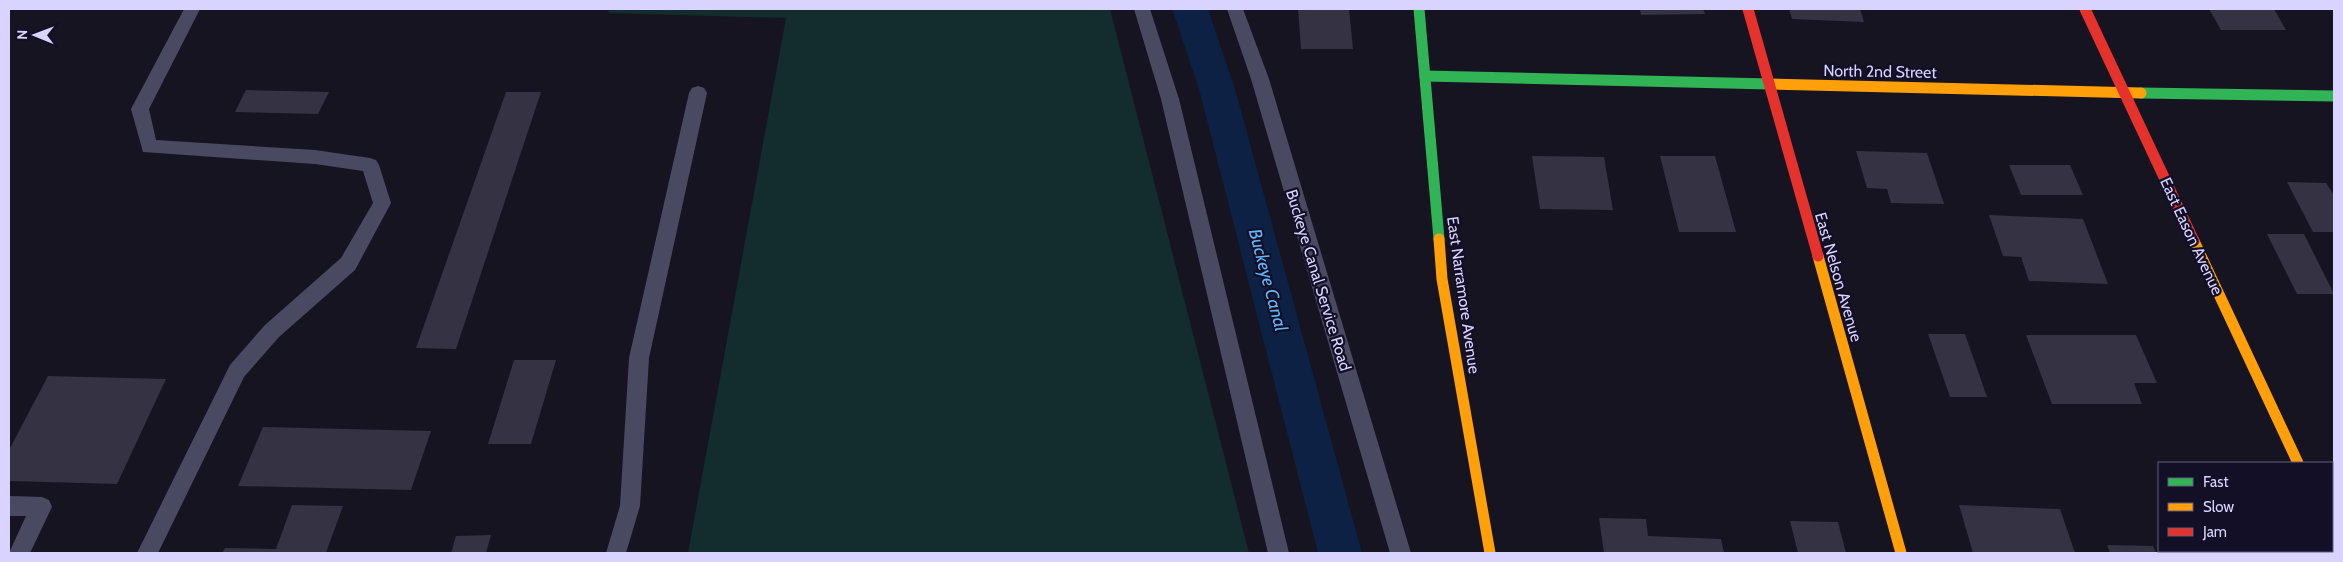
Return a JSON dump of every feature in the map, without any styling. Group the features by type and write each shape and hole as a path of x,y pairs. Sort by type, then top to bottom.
{"street":[{"name":"East Narramore Avenue","path":"1419,9 1442,278 1490,553"},
{"name":"East Nelson Avenue","path":"1748,9 1901,553"},
{"name":"East Eason Avenue","path":"2086,9 2298,462"},
{"name":"North 2nd Street","path":"1425,76 2125,93 2334,96"}],"lane":[{"path":"147,553 237,371 272,331 348,264 382,203 370,165 315,157 149,147 140,110 192,9"},
{"path":"1142,9 1170,99 1279,553"},
{"name":"Buckeye Canal Service Road","path":"1234,9 1260,79 1401,553"},
{"path":"616,553 630,506 639,358 698,93"},
{"path":"9,506 42,507 19,553"}],"green space":[{"path":"609,9 1110,9 1249,553 688,553 786,18 608,13"}],"building":[{"path":"1298,9 1349,9 1353,49 1301,49"},
{"path":"1640,9 1703,9 1705,14 1641,15"},
{"path":"1789,9 1860,9 1864,22 1792,19"},
{"path":"2209,9 2274,9 2286,30 2221,30"},
{"path":"246,90 329,92 318,114 235,112"},
{"path":"506,92 541,92 456,349 416,348"},
{"path":"1856,151 1927,153 1944,204 1891,203 1887,189 1867,188"},
{"path":"1532,156 1604,157 1613,210 1540,209"},
{"path":"1660,156 1715,156 1736,232 1679,232"},
{"path":"2009,165 2070,165 2083,195 2021,195"},
{"path":"2287,182 2326,183 2334,195 2334,232 2313,232"},
{"path":"1989,215 2083,219 2108,284 2029,281 2021,257 2003,256"},
{"path":"2267,234 2304,234 2334,294 2297,294"},
{"path":"1928,334 1965,334 1987,397 1950,397"},
{"path":"2026,335 2136,335 2157,383 2134,383 2142,404 2052,404"},
{"path":"514,360 556,360 531,444 488,444"},
{"path":"48,376 166,379 117,484 9,481 9,450"},
{"path":"263,427 431,431 411,490 238,486"},
{"path":"292,505 343,506 326,553 222,553 225,548 276,549"},
{"path":"1959,505 2060,509 2075,553 1973,553"},
{"path":"1599,518 1646,519 1648,536 1721,539 1724,553 1604,553"},
{"path":"1790,521 1838,522 1846,553 1798,553"},
{"path":"491,535 486,553 451,553 456,536"},
{"path":"2107,545 2153,546 2156,553 2110,553"}],"waterway":[{"name":"Buckeye Canal","path":"1190,9 1217,89 1340,553"}],"traffic: fast":[{"path":"1419,9 1439,239"},
{"path":"1425,76 1770,84"},
{"path":"2141,93 2334,96"}],"traffic: slow":[{"path":"1770,84 2141,93"},
{"path":"1439,239 1442,279 1490,553"},
{"path":"2194,241 2298,462"},
{"path":"1818,256 1901,553"}],"traffic: jam":[{"path":"1748,9 1818,256"},
{"path":"2085,9 2194,241"}]}
